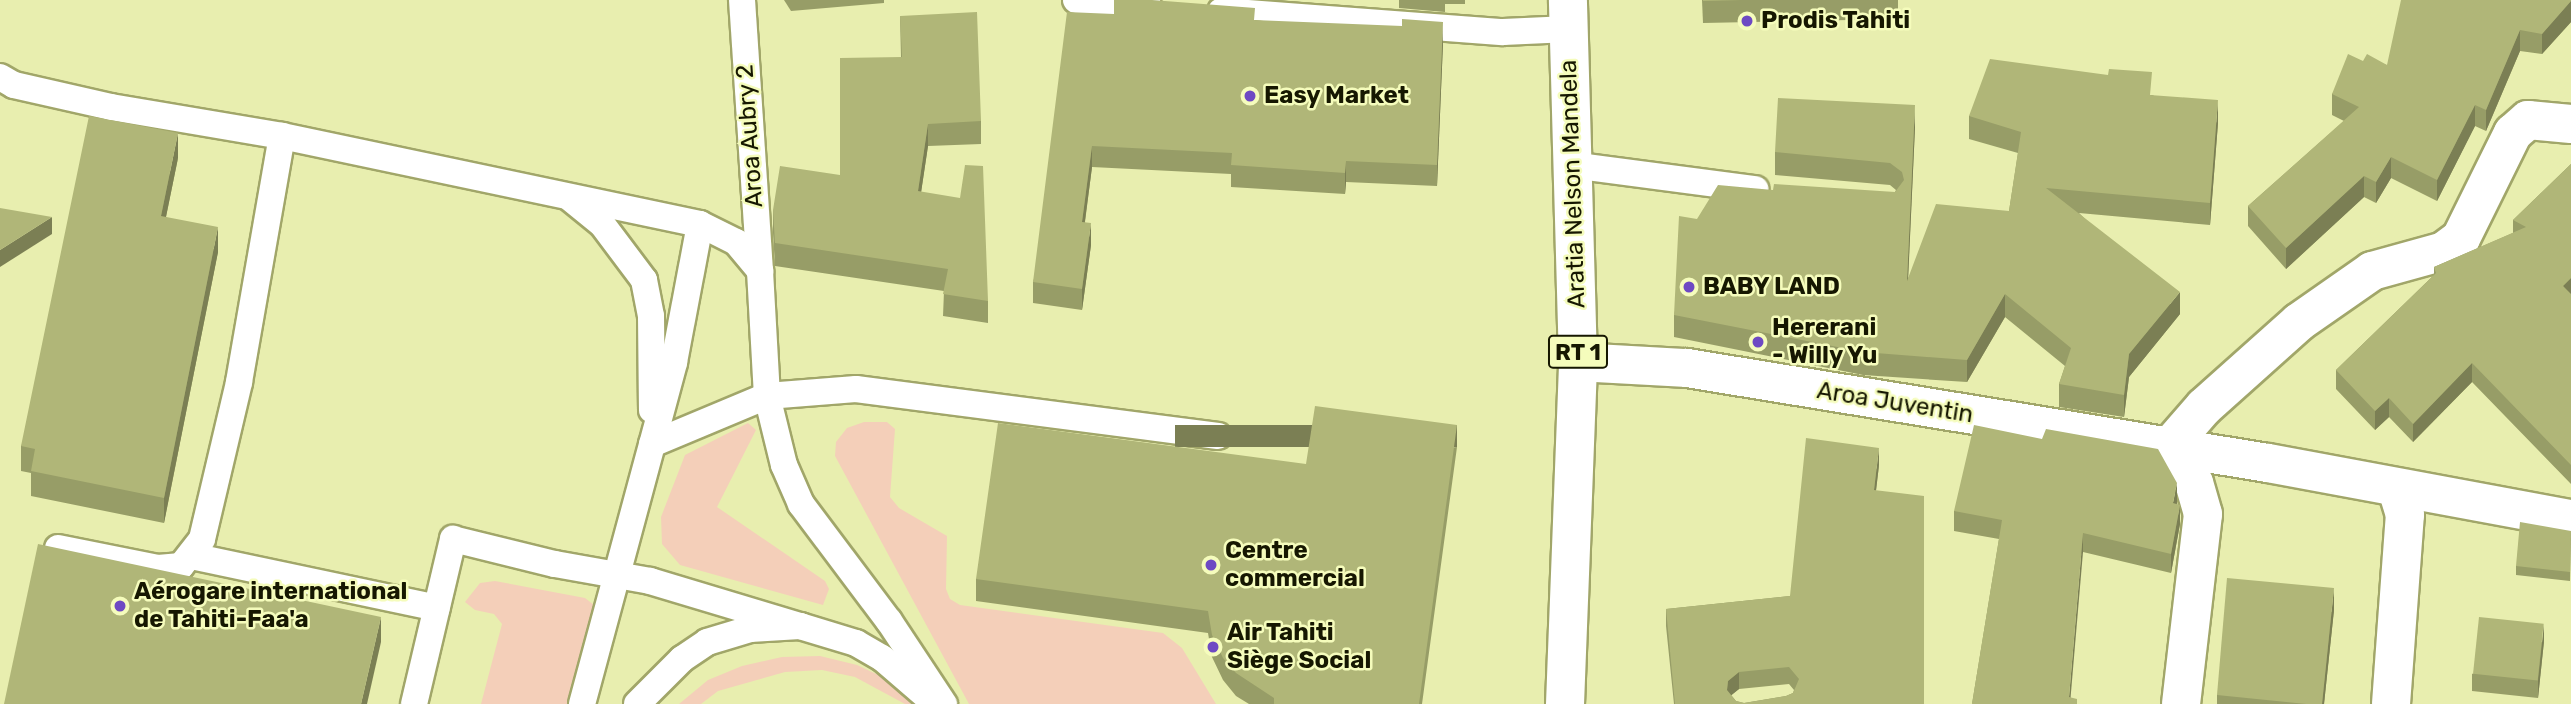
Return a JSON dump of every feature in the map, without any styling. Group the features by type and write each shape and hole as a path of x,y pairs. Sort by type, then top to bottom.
{"street":[{"name":"Aratia Nelson Mandela","path":"1565,704 1578,362 1568,14"},
{"path":"2181,704 2203,514 2194,483 2171,446 2204,407 2299,321 2372,271 2444,251 2461,238 2513,133 2528,120 2571,124"},
{"name":"Aroa Juventin","path":"1578,362 1687,368 2171,446 2571,519"},
{"path":"2391,704 2405,515 2397,489"}],"lane":[{"name":"Aroa Aubry 2","path":"742,0 767,396 784,465 801,503 889,621 944,704"},
{"path":"1076,0 1170,7"},
{"path":"1198,9 1503,32 1568,14"},
{"path":"0,77 14,85 111,107 282,136 700,224 736,242 760,271"},
{"path":"58,548 158,568 181,566 202,539 216,495 282,136"},
{"path":"1572,165 1782,191"},
{"path":"565,194 602,224 644,280 652,316 652,444"},
{"path":"582,704 674,362 700,224"},
{"path":"652,444 767,396 856,389 1218,436"},
{"path":"414,704 453,539 555,564 616,574 702,594 856,643 883,658 934,704"},
{"path":"191,556 436,608"},
{"path":"638,703 682,659 707,642 750,629 800,626"}],"shaded area":[{"path":"864,422 887,422 895,429 890,497 899,508 947,536 946,589 950,599 960,605 1163,633 1182,648 1216,704 969,704 835,456 836,442 847,428"},
{"path":"748,423 756,430 717,507 825,581 829,589 823,605 680,565 662,544 661,517 685,455"},
{"path":"495,581 585,598 594,605 596,613 572,704 481,704 502,624 494,614 475,610 465,602 480,583"},
{"path":"820,656 857,665 889,680 919,704 905,704 855,677 822,670 785,672 718,691 701,704 679,704 708,680 742,666 782,657"}],"building":[{"name":"Easy Market","path":"1114,0 1152,0 1255,8 1254,20 1402,26 1402,19 1443,22 1437,165 1346,161 1345,173 1231,165 1232,153 1092,146 1082,222 1091,223 1082,289 1033,282 1067,12 1114,14"},
{"path":"2401,0 2571,1 2542,34 2520,30 2486,110 2475,105 2437,180 2391,157 2376,182 2364,176 2286,248 2248,206 2359,107 2332,94 2348,54 2363,61 2367,54 2387,65"},
{"path":"977,12 981,121 928,124 918,191 960,198 965,165 983,166 988,301 943,294 948,269 775,243 773,210 780,166 840,175 840,58 902,57 900,16"},
{"path":"1990,59 2108,75 2109,69 2152,72 2150,95 2218,100 2210,203 2046,188 2180,292 2129,354 2124,395 2059,384 2071,348 2005,294 1967,360 1863,352 1674,315 1679,216 1697,219 1718,185 1773,190 1774,184 1895,192 1904,180 1902,172 1890,163 1775,152 1778,98 1915,105 1907,281 1936,204 2009,211 2021,132 1969,116"},
{"path":"89,116 178,133 161,216 218,227 164,498 31,471 35,449 21,446"},
{"path":"2571,164 2571,278 2563,286 2571,294 2571,465 2472,363 2413,424 2389,398 2375,411 2336,370 2436,273 2434,267 2526,227 2513,220"},
{"path":"0,208 52,217 0,250"},
{"name":"Centre commercial","path":"1315,406 1457,425 1419,704 1274,704 1274,698 1236,673 1223,658 1212,635 1208,611 976,579 998,423 1306,464"},
{"path":"1974,425 2042,439 2046,429 2158,449 2177,483 2173,503 2180,505 2171,554 2083,533 2069,697 2077,699 2077,704 1972,704 2002,520 1954,511"},
{"path":"1806,438 1879,448 1874,490 1924,496 1924,704 1675,704 1666,609 1790,596","holes":["1789,667 1799,679 1793,693 1744,703 1736,701 1727,690 1728,681 1739,672"]},
{"path":"2520,522 2571,531 2570,572 2516,566"},
{"name":"Aérogare international de Tahiti-Faa'a","path":"38,544 381,617 361,704 4,704"},
{"path":"2227,578 2334,588 2322,704 2217,695"},
{"path":"2479,617 2544,624 2538,680 2473,674"}],"place":[{"name":"Prodis Tahiti","path":"1747,21"},
{"name":"Easy Market","path":"1250,96"},
{"name":"BABY LAND","path":"1689,287"},
{"name":"Hererani - Willy Yu","path":"1758,342"},
{"name":"Centre commercial","path":"1211,565"},
{"name":"Aérogare international de Tahiti-Faa'a","path":"120,606"},
{"name":"Air Tahiti Siège Social","path":"1213,647"}]}
